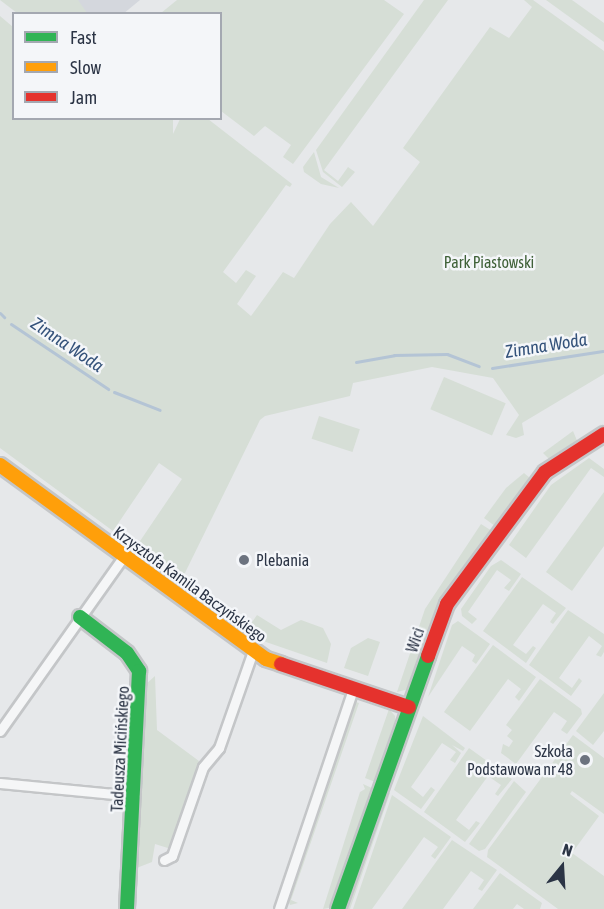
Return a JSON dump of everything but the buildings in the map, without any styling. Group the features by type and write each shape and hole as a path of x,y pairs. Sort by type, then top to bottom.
{"street":[{"name":"Wici","path":"338,909 440,618 457,588 545,472 604,434"},
{"name":"Krzysztofa Kamila Baczyńskiego","path":"0,465 253,651 272,662 409,707"},
{"path":"0,731 123,557"},
{"name":"Tadeusza Micińskiego","path":"80,617 116,643 139,671 135,796 127,909"},
{"path":"164,860 172,856 203,767 219,748 253,651"},
{"path":"279,909 354,689"},
{"path":"0,783 135,796"}],"shaded area":[{"path":"73,0 140,0 125,12 83,12"}],"green space":[{"path":"0,0 78,0 86,12 16,12"},
{"path":"177,0 384,0 404,14 293,164 283,157 291,145 265,126 254,136 222,112 222,12 162,12"},
{"path":"424,0 448,0 324,170 338,181 348,167 355,172 342,187 323,172 316,150"},
{"name":"Park Piastowski","path":"524,0 533,0 604,51 604,374 522,423 524,435 516,438 506,435 519,415 493,378 432,367 353,383 350,396 265,416 260,420 182,579 136,547 182,479 159,463 113,531 0,448 0,16 12,26 12,120 173,120 173,134 180,120 209,120 292,184 290,187 286,185 223,272 236,283 246,270 256,276 237,304 251,316 283,272 294,278 330,224 351,202 373,226 420,162 403,148 490,27 509,38 532,7"},
{"path":"546,0 572,0 604,23 604,42"},
{"path":"314,152 321,177 339,188 321,184 304,172 303,167"},
{"path":"444,377 506,403 492,435 430,409"},
{"path":"319,416 360,429 352,452 312,439"},
{"path":"573,431 578,443 550,460 543,453"},
{"path":"589,458 604,469 604,477 591,468 526,558 509,545 551,485"},
{"path":"524,473 530,478 495,526 484,518 506,488"},
{"path":"604,492 604,546 572,591 546,572"},
{"path":"481,524 492,531 434,619 409,689 397,692 425,609"},
{"path":"501,560 521,574 509,591 504,588 511,580 497,570 468,612 477,619 472,624 462,616 461,609 491,566"},
{"path":"522,577 566,608 553,624 550,622 556,613 543,604 513,645 526,654 533,646 536,648 526,663 483,631"},
{"path":"568,610 604,634 604,652 601,657 596,655 602,646 589,636 559,678 572,688 579,678 582,681 571,696 529,665"},
{"path":"257,615 281,630 301,620 323,628 331,644 327,663 266,642 247,629"},
{"path":"458,621 490,644 476,664 472,661 475,655 462,646 428,697 452,625"},
{"path":"368,638 380,642 368,676 344,668 351,648"},
{"path":"493,645 536,677 519,701 515,697 521,689 508,679 470,731 444,712"},
{"path":"155,676 157,730 199,761 171,849 155,844 152,862 134,869 145,685"},
{"path":"540,679 581,709 582,714 567,734 561,730 567,721 554,712 516,764 501,753 503,744 509,747 513,741 507,736 512,730 506,725"},
{"path":"604,693 604,731 593,745 576,731"},
{"path":"353,701 359,703 291,900 298,903 290,905 287,898"},
{"path":"389,709 395,716 396,729 378,783 365,778"},
{"path":"423,716 465,748 463,751 452,745 461,753 455,763 450,760 456,752 442,743 411,787 423,797 431,787 435,790 421,809 394,790"},
{"path":"573,735 604,758 604,814 572,791 570,794 599,816 572,853 604,876 604,909 558,909 487,857 488,850"},
{"path":"469,748 512,779 498,796 495,794 501,785 488,776 456,820 469,830 476,821 480,823 465,842 424,812"},
{"path":"514,781 526,792 485,849 479,851 469,844"},
{"path":"363,784 374,789 334,907 323,909 360,792 365,789"},
{"path":"386,792 390,793 350,909 345,909"},
{"path":"392,795 451,837 435,859 431,856 438,847 424,837 372,909 353,909"},
{"path":"452,840 497,870 482,891 478,889 484,880 471,871 443,909 402,909"},
{"path":"500,873 542,903 540,909 524,909 517,904 513,909 473,909"}],"waterway":[{"name":"Zimna Woda","path":"0,313 4,317"},
{"name":"Zimna Woda","path":"11,324 108,389"},
{"name":"Zimna Woda","path":"492,368 603,351"},
{"name":"Zimna Woda","path":"356,362 394,355 447,354 479,366"},
{"name":"Zimna Woda","path":"114,392 160,410"}],"traffic: fast":[{"path":"80,617 127,653 139,671 127,909"},
{"path":"338,909 428,656"}],"traffic: slow":[{"path":"0,465 266,659 281,664"}],"traffic: jam":[{"path":"428,656 447,604 545,472 604,434"},
{"path":"281,664 409,707"}],"place":[{"name":"Plebania","path":"244,560"},
{"name":"Szkoła Podstawowa nr 48","path":"585,760"}]}
